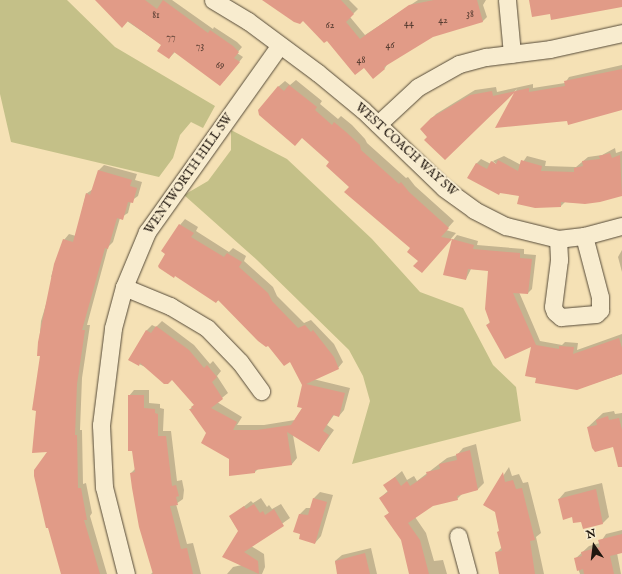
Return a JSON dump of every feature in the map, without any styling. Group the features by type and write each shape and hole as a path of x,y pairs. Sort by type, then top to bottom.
{"street":[{"name":"WEST COACH WAY SW","path":"212,0 280,45 378,124 444,188 474,210 506,226 558,239 584,236 622,226"},
{"path":"507,0 512,54"},
{"path":"378,124 400,101 440,73 459,64 512,54 550,49 622,33"},
{"name":"WENTWORTH HILL SW","path":"126,574 104,486 101,425 113,328 124,287 147,232 280,45"},
{"path":"558,239 553,307 555,312 561,317 596,314 600,310 600,297 584,236"},
{"path":"124,287 170,306 207,328 240,362 261,391"},
{"path":"458,536 468,574"}],"shaded area":[{"path":"0,0 67,0 115,47 215,106 203,128 191,122 180,135 173,158 159,177 11,142 0,94"},
{"path":"231,130 287,159 372,239 420,292 463,308 493,365 516,387 521,421 352,464 370,401 363,376 349,350 257,260 184,195 208,181 231,150"}],"building":[{"path":"95,0 145,0 157,9 163,0 208,33 210,30 233,46 239,52 234,58 240,62 220,86 174,52 169,59 157,51 161,45 128,21 122,28"},
{"path":"262,0 341,0 354,14 346,22 360,39 409,5 434,0 477,0 483,22 433,37 384,67 385,69 373,79 364,68 355,75 327,41 324,43 303,21 300,24 294,22"},
{"path":"529,0 622,0 622,7 551,20 550,14 532,17"},
{"path":"622,69 622,110 568,125 567,121 495,128 514,93 445,160 424,140 427,137 420,129 431,118 470,95 492,91 493,96 529,88 529,92 565,86 564,81"},
{"path":"289,85 317,107 315,110 332,125 334,122 346,132 360,145 361,150 399,184 401,182 409,192 449,228 441,237 452,239 422,273 413,266 418,261 407,252 410,248 344,192 349,187 326,166 329,162 302,138 295,146 259,115 258,110 278,86 284,91"},
{"path":"610,153 612,158 620,155 622,196 600,202 585,204 561,202 561,207 535,208 517,204 519,196 500,193 499,195 467,178 476,163 487,169 491,161 496,164 498,160 518,171 521,160 542,166 541,171 574,172 574,168 583,166 582,161 600,159 599,156"},
{"path":"98,170 132,180 130,186 137,188 133,203 128,202 123,220 117,218 108,249 105,248 82,330 85,330 77,384 75,435 77,435 78,488 81,488 87,520 84,520 100,574 61,574 48,528 46,528 34,476 34,470 47,452 32,453 36,411 32,410 40,356 37,356 38,342 54,264 63,239 73,242 86,193 90,195"},
{"path":"179,224 194,233 191,237 224,257 227,253 242,262 239,267 268,293 272,301 298,328 305,325 311,332 313,330 334,357 339,369 306,384 345,393 339,417 333,415 323,431 329,435 319,452 287,432 292,465 255,470 255,473 229,476 229,459 201,443 206,433 189,409 193,409 191,407 194,405 172,380 168,384 164,384 140,363 139,366 128,360 146,330 151,333 156,326 189,350 204,368 207,365 217,377 212,382 223,399 211,408 237,422 233,430 257,430 291,425 302,408 297,407 302,385 290,362 284,366 268,346 266,347 258,341 218,300 216,303 175,276 174,278 159,268 158,266 165,254 161,251"},
{"path":"452,239 474,245 473,249 520,253 520,258 532,259 528,294 513,293 536,345 559,349 559,346 574,347 573,354 619,338 622,348 622,374 577,390 535,383 536,378 525,376 531,347 505,359 486,325 490,323 485,309 488,271 468,269 466,280 443,275"},
{"path":"128,395 144,395 144,408 155,409 155,413 158,414 158,436 166,436 172,486 176,485 179,496 176,497 178,505 170,506 181,549 187,548 193,574 153,574 139,527 132,488 130,473 135,472 132,451 128,451"},
{"path":"608,416 609,420 619,418 622,430 622,467 618,467 613,447 595,452 592,448 587,427 597,425 596,420"},
{"path":"470,450 478,490 457,496 458,500 433,506 408,523 420,540 429,574 409,574 401,540 384,516 389,513 379,498 388,492 383,485 395,477 401,486 407,481 410,486 427,475 426,472 440,469 439,464 457,460 456,454"},
{"path":"503,472 505,482 513,480 516,489 522,488 535,540 530,541 535,574 499,574 495,552 502,551 497,532 499,531 495,512 483,505"},
{"path":"596,489 603,524 583,529 581,522 573,523 572,517 563,520 558,499"},
{"path":"313,498 327,502 315,544 299,539 300,534 293,532 299,514 308,515"},
{"path":"254,504 260,513 263,511 265,515 274,509 284,526 244,552 258,561 259,574 222,557 238,531 229,516 244,506 246,509"},
{"path":"622,534 622,553 610,556 614,574 584,574 583,569 577,571 574,558 582,556 581,552 600,547 598,540"},
{"path":"365,553 370,574 337,574 335,561"}]}
